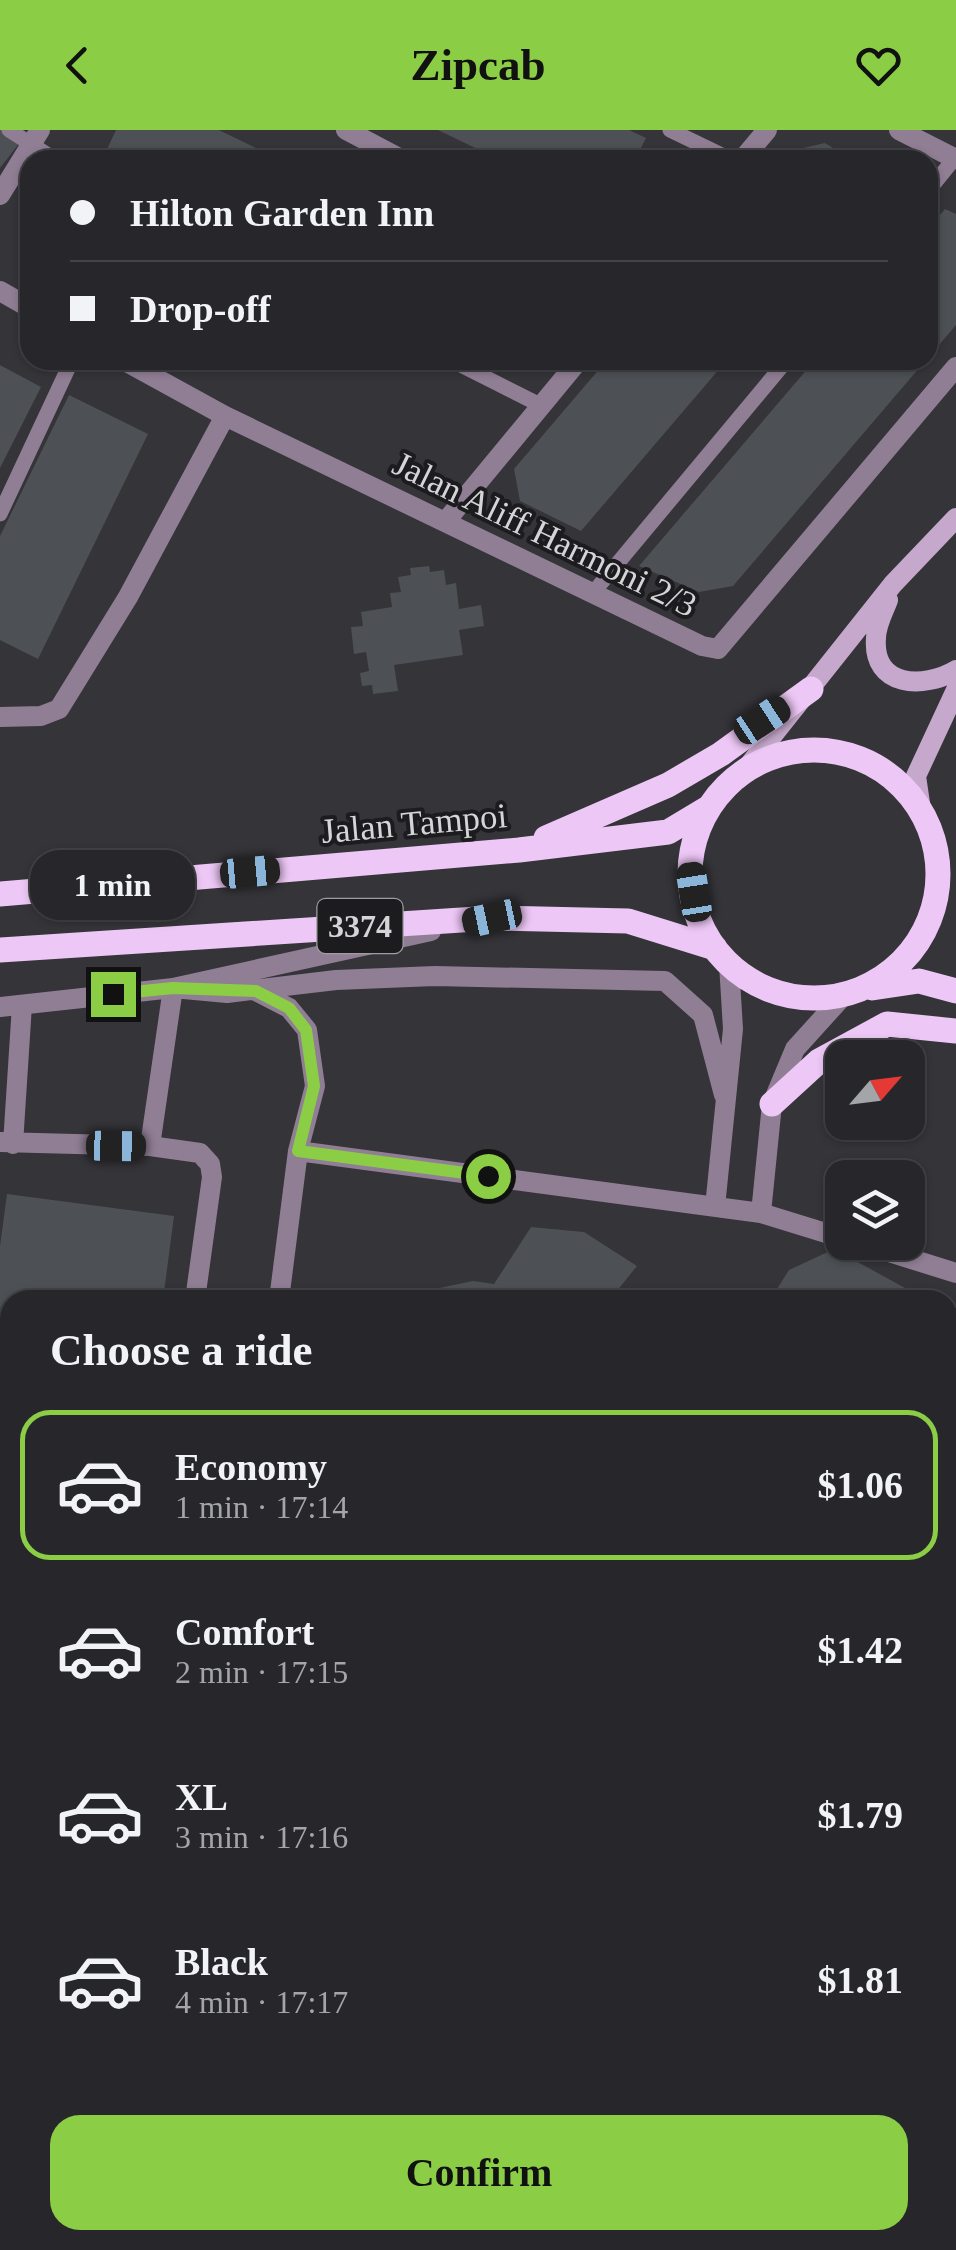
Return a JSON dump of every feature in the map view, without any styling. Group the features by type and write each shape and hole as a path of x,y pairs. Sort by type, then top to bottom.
{"main road":[{"path":"746,770 894,584 956,518"},
{"path":"894,584 875,639 881,666 892,678 911,684 936,682 956,670"},
{"path":"518,850 668,785 721,754 810,689"},
{"path":"920,810 916,776 956,690"},
{"name":"3374","path":"722,956 697,912 690,872 697,832 708,808 746,770 782,753 822,749 860,758 895,778 920,810 936,844 947,890 915,947 892,972 852,992"},
{"name":"Jalan Tampoi","path":"0,894 518,850 668,832 708,808"},
{"name":"3374","path":"0,950 492,918 628,921 722,956 782,994 812,998 919,980 956,991"},
{"path":"772,1104 819,1061 887,1024 956,1031"}],"street":[{"path":"346,130 385,150"},
{"path":"750,150 767,130"},
{"path":"899,130 938,150"},
{"path":"0,195 20,162"},
{"name":"Jalan Aliff Harmoni 2/3","path":"141,370 226,416 592,594 702,646 718,649 956,367"},
{"path":"446,522 571,370"},
{"path":"0,718 41,716 58,709 128,597 226,416"},
{"path":"0,1007 173,988 492,918"},
{"path":"716,1207 733,1028 722,956"},
{"path":"173,988 256,991 336,980 434,976 665,981 704,1014 724,1094"},
{"path":"150,1146 173,988"},
{"path":"256,991 289,1008 306,1030 314,1086 298,1151 281,1290"},
{"path":"761,1213 772,1104 795,1048 852,992"},
{"path":"22,1004 7,1143 150,1146 200,1153 210,1164 212,1178 197,1290"},
{"path":"298,1151 761,1213 825,1233"},
{"path":"914,1260 956,1273"}],"lane":[{"path":"9,130 35,138"},
{"path":"670,130 711,150"},
{"path":"938,179 955,159"},
{"path":"0,514 67,370"},
{"path":"471,370 542,406"},
{"path":"592,594 778,370"}],"building":[{"path":"0,130 8,130 21,141 0,168"},
{"path":"116,130 219,130 260,150 107,150"},
{"path":"438,130 629,130 646,138 640,150 479,150"},
{"path":"825,143 836,150 795,150"},
{"path":"945,209 956,214 956,325 938,346 938,217"},
{"path":"0,365 41,387 0,468"},
{"path":"598,370 718,370 581,531 520,501 514,469"},
{"path":"806,370 917,370 733,586 699,592 639,566"},
{"path":"69,395 148,434 38,659 0,640 0,536"},
{"path":"429,566 430,572 444,570 446,585 456,583 459,609 481,605 484,626 459,630 463,655 394,665 398,691 373,694 372,685 362,686 360,673 369,671 366,652 354,654 351,627 363,626 361,612 392,607 390,593 401,592 398,577 411,575 410,568"},
{"path":"7,1194 174,1216 164,1290 0,1290 0,1246"},
{"path":"531,1227 584,1232 637,1266 618,1290 430,1290 473,1281 494,1284"},
{"path":"825,1253 825,1260 854,1260 909,1290 776,1290 789,1270"}],"route":[{"path":"113,994 173,988 227,993 256,991 289,1008 306,1030 314,1086 298,1151 488,1176"}]}
